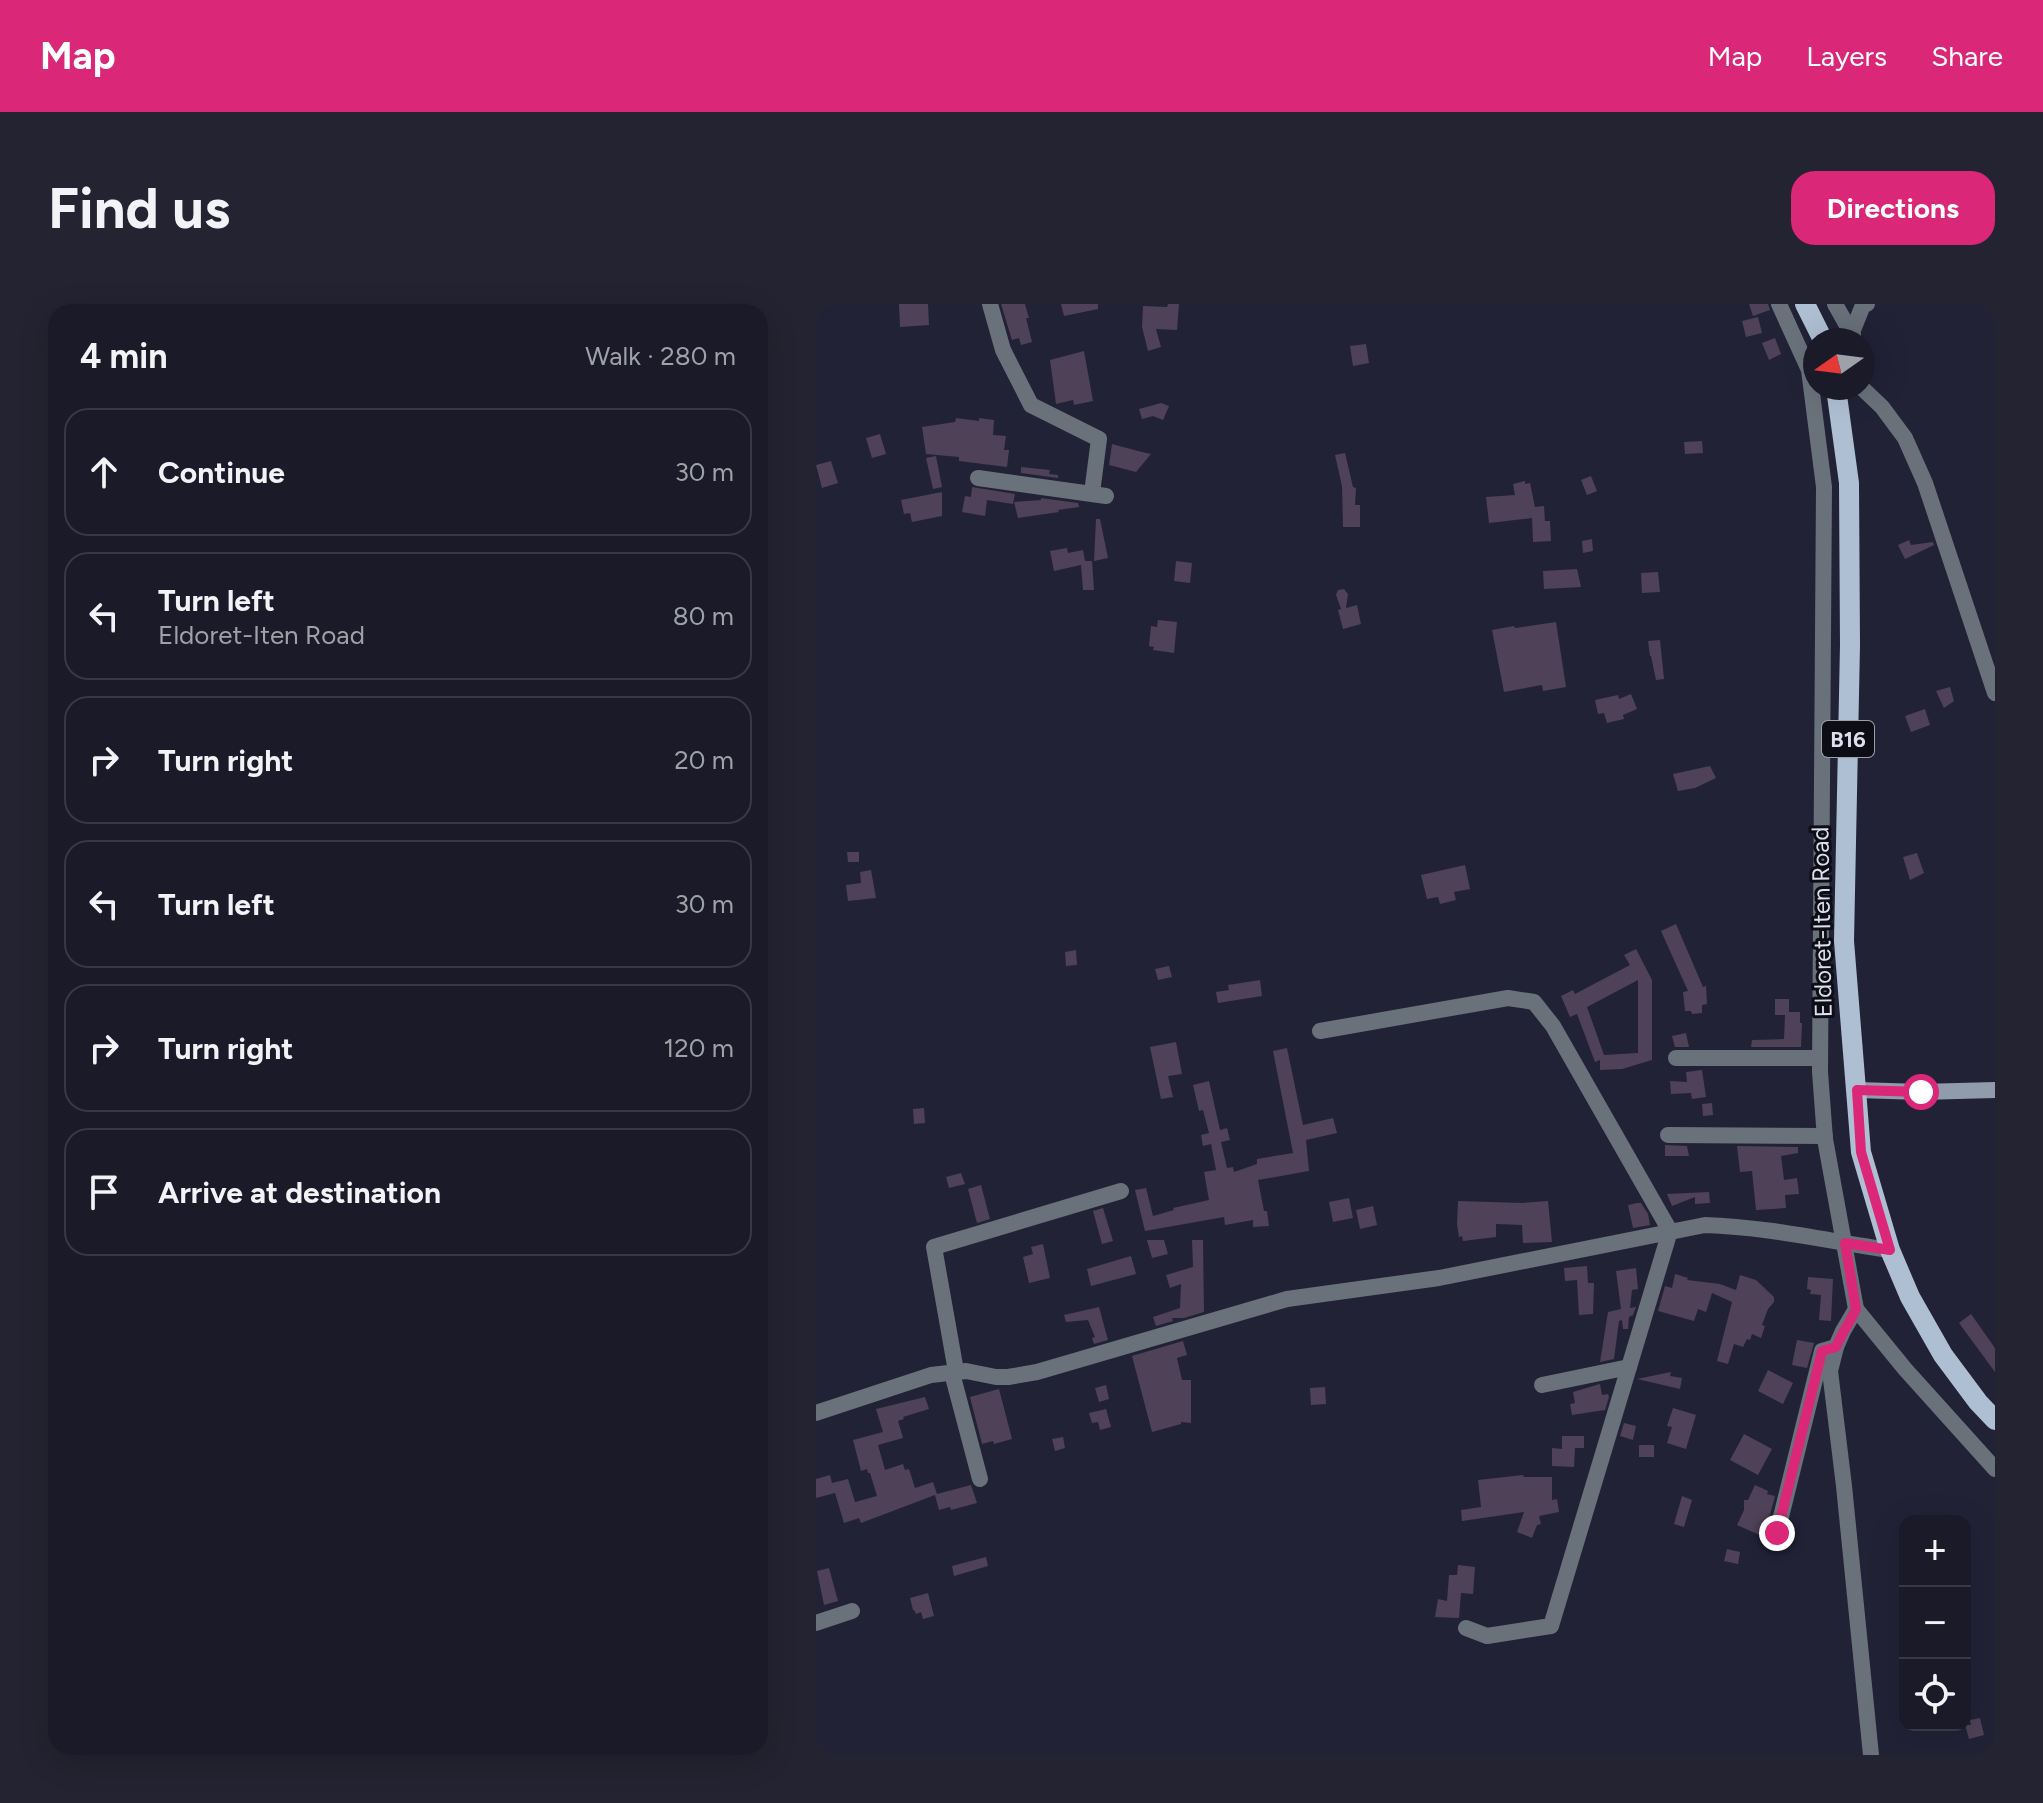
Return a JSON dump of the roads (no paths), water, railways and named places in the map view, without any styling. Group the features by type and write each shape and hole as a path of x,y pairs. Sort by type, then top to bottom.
{"main road":[{"path":"1805,304 1817,328"},
{"name":"Eldoret-Iten Road","path":"1838,400 1849,483 1844,941 1861,1152 1890,1250 1910,1297 1943,1355 1995,1420"},
{"path":"1857,1090 1995,1090"}],"street":[{"path":"978,478 1099,495 1099,439 1031,405 1003,350 990,304"},
{"path":"1779,304 1803,346"},
{"path":"1835,304 1847,328"},
{"path":"1855,328 1863,305 1867,304"},
{"path":"1813,400 1824,487 1820,1058 1825,1136 1856,1309 1995,1469"},
{"path":"1875,400 1905,438 1920,472 1995,693"},
{"path":"1823,663 1849,662"},
{"path":"1320,1031 1508,998 1534,1002 1553,1026 1670,1231 1551,1626 1487,1636 1466,1628"},
{"path":"1676,1058 1820,1058"},
{"path":"1668,1135 1825,1136"},
{"path":"980,1479 953,1377 956,1371 934,1247 1121,1191"},
{"path":"816,1413 931,1375 966,1371 996,1377 1021,1375 1287,1299 1439,1278 1705,1225 1804,1235 1890,1250"},
{"path":"1856,1309 1836,1347 1830,1371 1871,1755"},
{"path":"1777,1533 1822,1351 1836,1347"},
{"path":"1542,1385 1629,1367"},
{"path":"816,1623 852,1611"}]}
